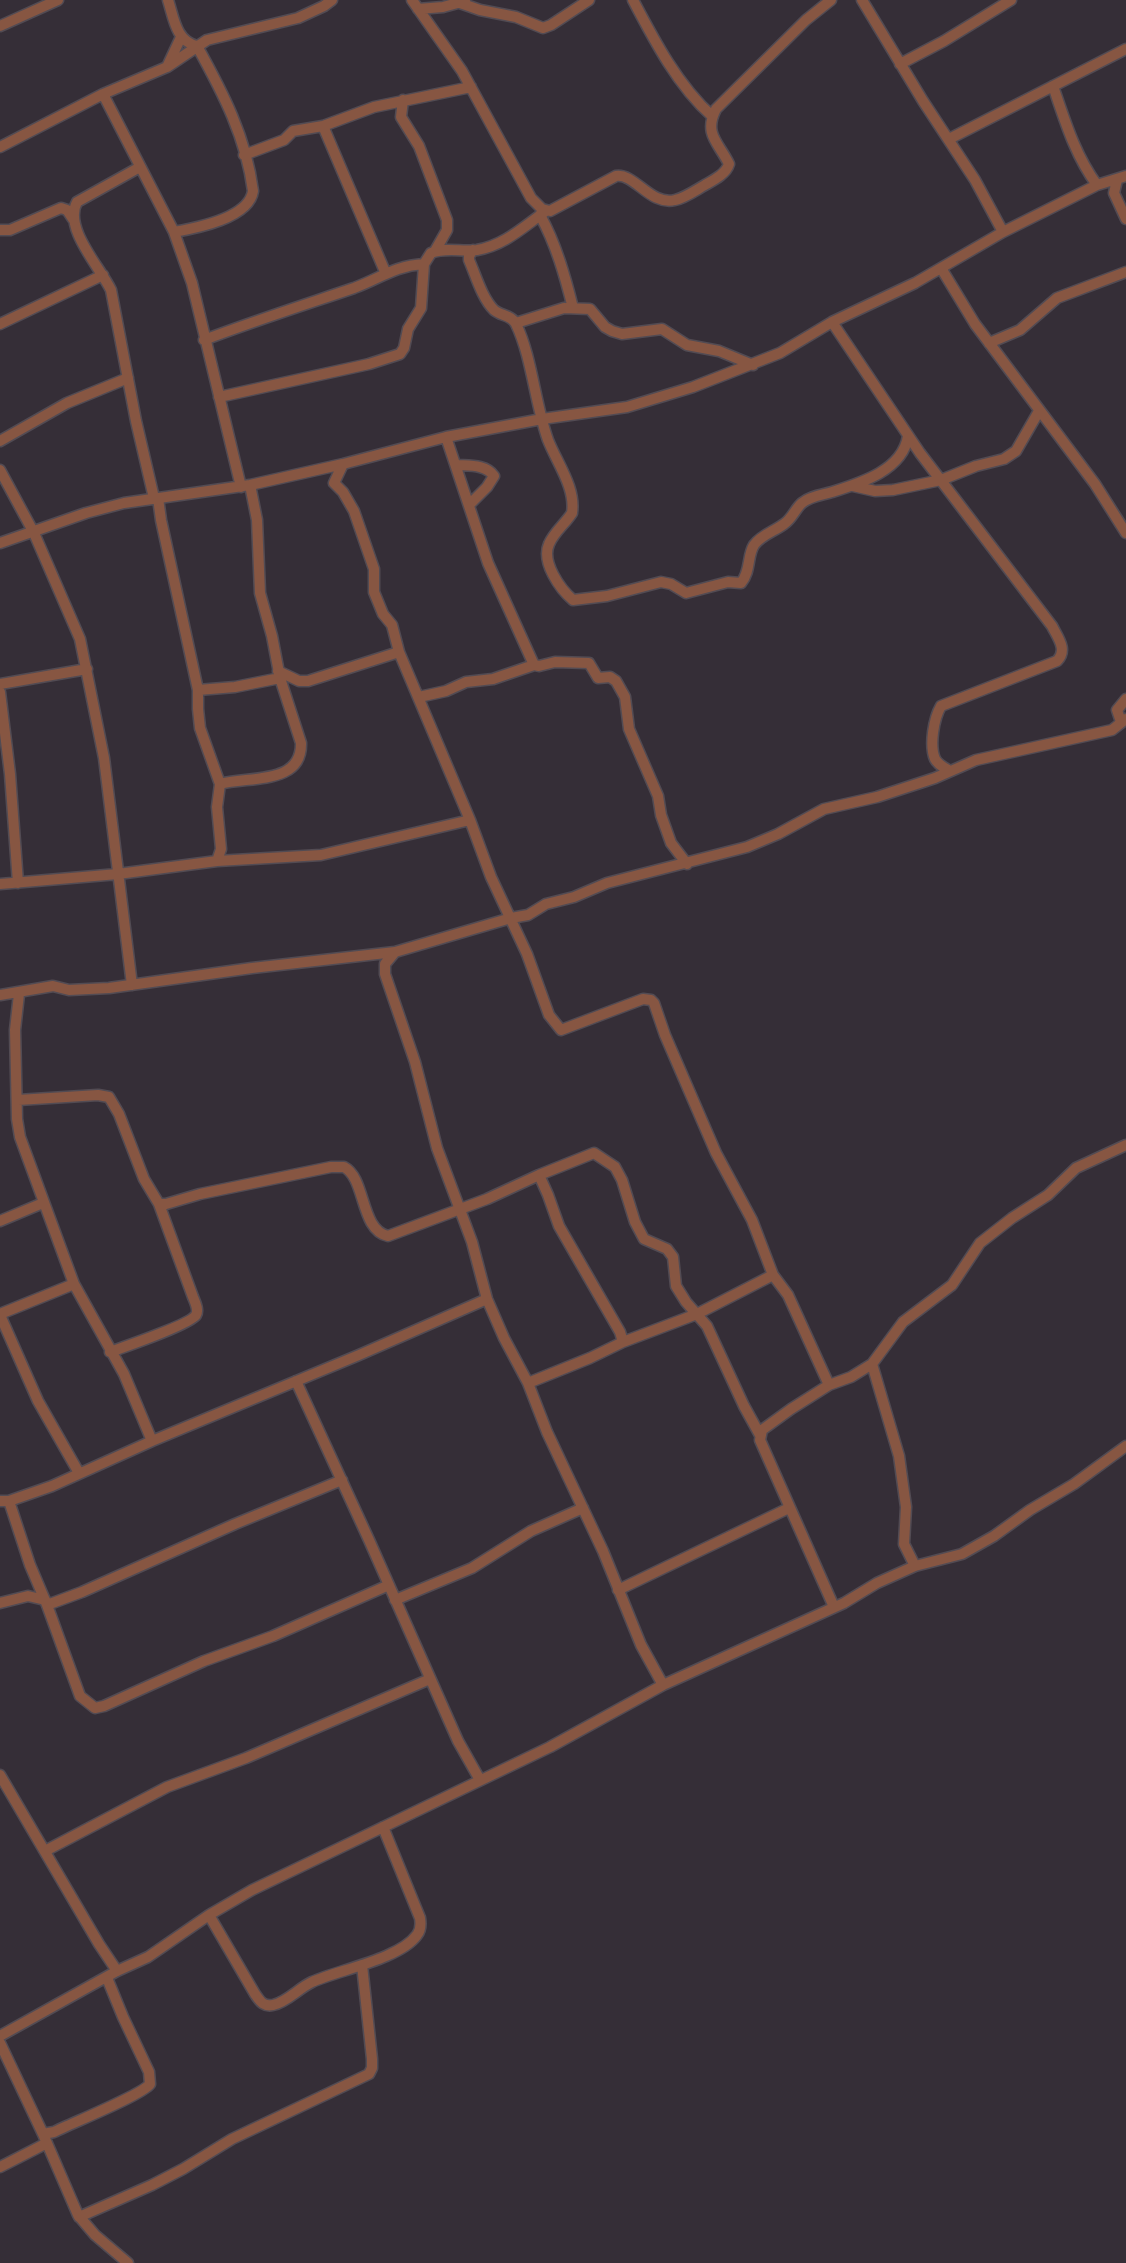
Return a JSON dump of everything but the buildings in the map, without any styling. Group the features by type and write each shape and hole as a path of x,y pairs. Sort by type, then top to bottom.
{"street":[{"path":"0,26 34,4 58,0"},
{"path":"168,0 181,37 188,44 197,46 231,110 253,191 248,205 212,224 174,232"},
{"path":"0,147 102,94 167,67 197,46 218,36 298,18 332,0"},
{"path":"573,308 563,268 543,213 523,183 471,87 415,5 464,1 480,10 516,17 543,28 589,0"},
{"path":"636,0 686,87 712,116"},
{"path":"435,251 473,250 505,241 543,213 615,176 623,176 664,201 676,200 712,181 729,167 729,162 711,134 712,116 721,104 794,31 831,0"},
{"path":"862,0 900,64 975,180 1003,232"},
{"path":"900,64 944,41 1011,0"},
{"path":"167,67 181,37"},
{"path":"949,139 1126,49"},
{"path":"1053,86 1068,133 1081,161 1097,186"},
{"path":"244,155 284,140 293,131 323,126 374,107 471,87"},
{"path":"102,94 174,232 192,283 219,397 257,520 260,593 272,636 279,675 301,744 300,759 293,769 270,777 246,778 220,784"},
{"path":"219,397 369,364 400,354 404,348 408,329 421,308 424,264 435,251 447,230 447,220 419,146 401,117 403,100"},
{"path":"323,126 386,274"},
{"path":"140,167 77,202 74,208 74,219 79,238 111,290 116,312 128,378 198,690 200,728 220,784 218,807 221,849 217,861"},
{"path":"0,543 86,513 156,498 245,486 343,464 446,437 542,419 627,407 693,387 780,353 832,322 915,283 1003,232 1097,186 1121,178"},
{"path":"1121,178 1114,193 1126,219"},
{"path":"0,230 10,230 61,208 67,210 74,219"},
{"path":"473,250 469,260 489,303 498,313 516,323 548,440 568,485 573,507 569,519 554,534 547,546 549,563 565,593 573,600 607,596 661,582 671,584 686,593 728,582 741,583 747,573 755,544 787,523 799,505 813,497 853,486 885,469 904,452 908,436"},
{"path":"204,340 353,288 397,268 424,264"},
{"path":"941,268 958,298 989,343 1095,484 1126,533"},
{"path":"989,343 1020,330 1057,298 1126,272"},
{"path":"0,324 103,275"},
{"path":"516,323 553,311 573,308 591,310 605,327 612,331 622,334 662,329 687,345 719,351 753,365"},
{"path":"832,322 908,436 1052,626 1062,645 1062,654 1057,662 941,706 933,737 934,753 939,764 950,771"},
{"path":"0,441 74,400 128,378"},
{"path":"853,486 884,491 941,480 976,466 1011,456 1022,443 1039,411"},
{"path":"446,437 488,563 534,665"},
{"path":"343,464 334,483 343,492 354,512 374,569 374,592 383,614 392,625 399,652 470,820 491,877 511,918 549,1015 559,1029 564,1029 643,999 654,1003 716,1153 752,1220 773,1275 788,1295 829,1385"},
{"path":"456,465 481,467 494,476 487,487 469,505"},
{"path":"0,470 34,532 80,639 104,758 132,985"},
{"path":"284,692 298,681 323,677 399,652"},
{"path":"419,697 446,691 466,682 493,679 534,665 540,666 555,662 589,663 595,676 599,679 610,677 616,681 625,697 629,729 658,796 661,815 671,843 687,864"},
{"path":"0,684 87,669"},
{"path":"198,690 235,687 279,675 298,681"},
{"path":"0,692 10,774 18,883"},
{"path":"0,995 19,994 53,986 69,990 132,985 252,968 395,952 528,915 546,904 574,897 607,883 747,847 778,834 824,809 877,797 988,756 1112,730 1123,720 1117,710 1126,699"},
{"path":"0,884 118,874 217,861 321,855 470,820"},
{"path":"395,952 385,964 385,974 415,1062 440,1156 461,1210 487,1299 504,1338 528,1383 641,1645 663,1685"},
{"path":"19,994 15,1030 20,1137 74,1284 124,1374 152,1441"},
{"path":"18,1100 98,1095 109,1097 119,1114 144,1179 159,1204 193,1297 197,1310 191,1320 110,1352"},
{"path":"760,1435 766,1426 829,1385 851,1377 872,1364 903,1322 952,1285 980,1243 1012,1218 1048,1195 1076,1168 1126,1144"},
{"path":"159,1204 339,1166 351,1172 373,1224 384,1236 461,1210 594,1153 615,1167 642,1236 647,1241 667,1249 673,1257 676,1286 681,1296 707,1326 760,1435 789,1508 834,1607"},
{"path":"539,1175 559,1226 620,1332 623,1342"},
{"path":"0,1221 43,1203"},
{"path":"528,1383 623,1342 697,1314 773,1275"},
{"path":"74,1284 0,1314 38,1401 79,1473"},
{"path":"389,1585 294,1627 204,1661 95,1708 80,1696 46,1603 4,1501 79,1473 487,1299"},
{"path":"872,1364 899,1456 905,1498 904,1544 915,1566"},
{"path":"296,1381 458,1741 480,1780"},
{"path":"0,2036 117,1971 148,1957 209,1915 252,1890 560,1742 663,1685 834,1607 877,1583 915,1566 948,1559 970,1550 1074,1484 1126,1446"},
{"path":"0,1603 28,1596 46,1603 126,1574 235,1524 342,1480"},
{"path":"395,1600 472,1568 531,1531 583,1508"},
{"path":"618,1590 789,1508"},
{"path":"45,1851 167,1787 246,1758 430,1678"},
{"path":"0,1775 117,1971"},
{"path":"209,1915 255,1995 261,2004 266,2006 274,2005 315,1980 362,1965 408,1945 417,1936 421,1924 416,1906 383,1827"},
{"path":"79,2217 152,2185 232,2139 369,2074 372,2059 362,1965"},
{"path":"0,2167 54,2132 131,2097 146,2089 150,2084 149,2072 107,1978"},
{"path":"0,2043 46,2138 79,2217 95,2235 128,2263"}]}
